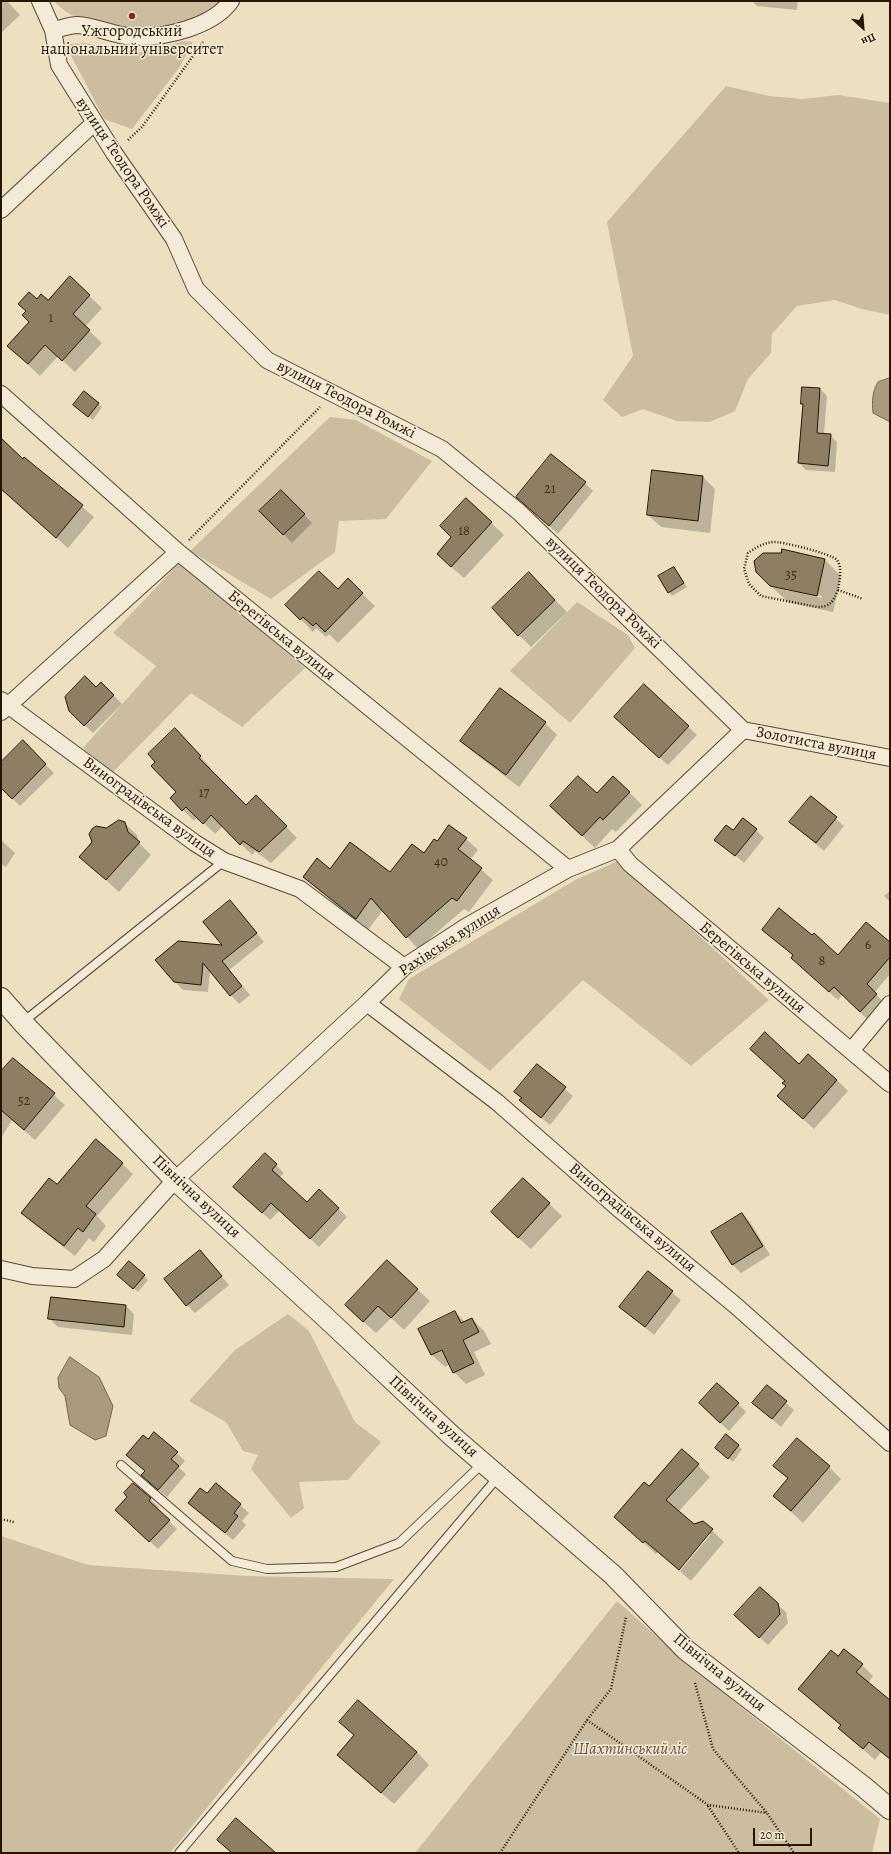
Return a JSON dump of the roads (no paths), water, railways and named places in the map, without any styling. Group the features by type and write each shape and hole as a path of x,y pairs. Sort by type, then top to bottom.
{"street":[{"name":"вулиця Теодора Ромжі","path":"40,1 53,30 59,65 114,154 174,239 196,289 267,360 442,449 519,512 743,730"},
{"path":"53,30 76,25 133,37 154,36 184,30 212,19 231,1"},
{"path":"1,210 94,123"},
{"name":"Берегівська вулиця","path":"1,394 178,552 568,870"},
{"path":"3,706 178,552"},
{"name":"Виноградівська вулиця","path":"3,706 195,843 224,861 300,889 404,967"},
{"name":"Золотиста вулиця","path":"743,730 890,758"},
{"name":"Рахівська вулиця","path":"1,1269 32,1276 74,1279 104,1258 175,1180 404,967 467,926 568,870 618,849 743,730"},
{"name":"Берегівська вулиця","path":"618,849 630,864 890,1084"},
{"name":"Північна вулиця","path":"1,998 23,1023 175,1180 324,1316 452,1436 613,1575 686,1650 864,1787 890,1809"},
{"name":"Виноградівська вулиця","path":"367,1003 497,1102 619,1209 735,1305 890,1443"},
{"path":"850,1051 890,1004"}],"lane":[{"path":"23,1023 224,861"},
{"path":"121,1465 232,1561 267,1569 336,1567 399,1542 483,1462"},
{"path":"179,1853 499,1476"}],"place":[{"name":"Ужгородський національний університет","path":"132,16"}],"park label":[{"name":"Шахтинський ліс","path":"630,1750"}]}
